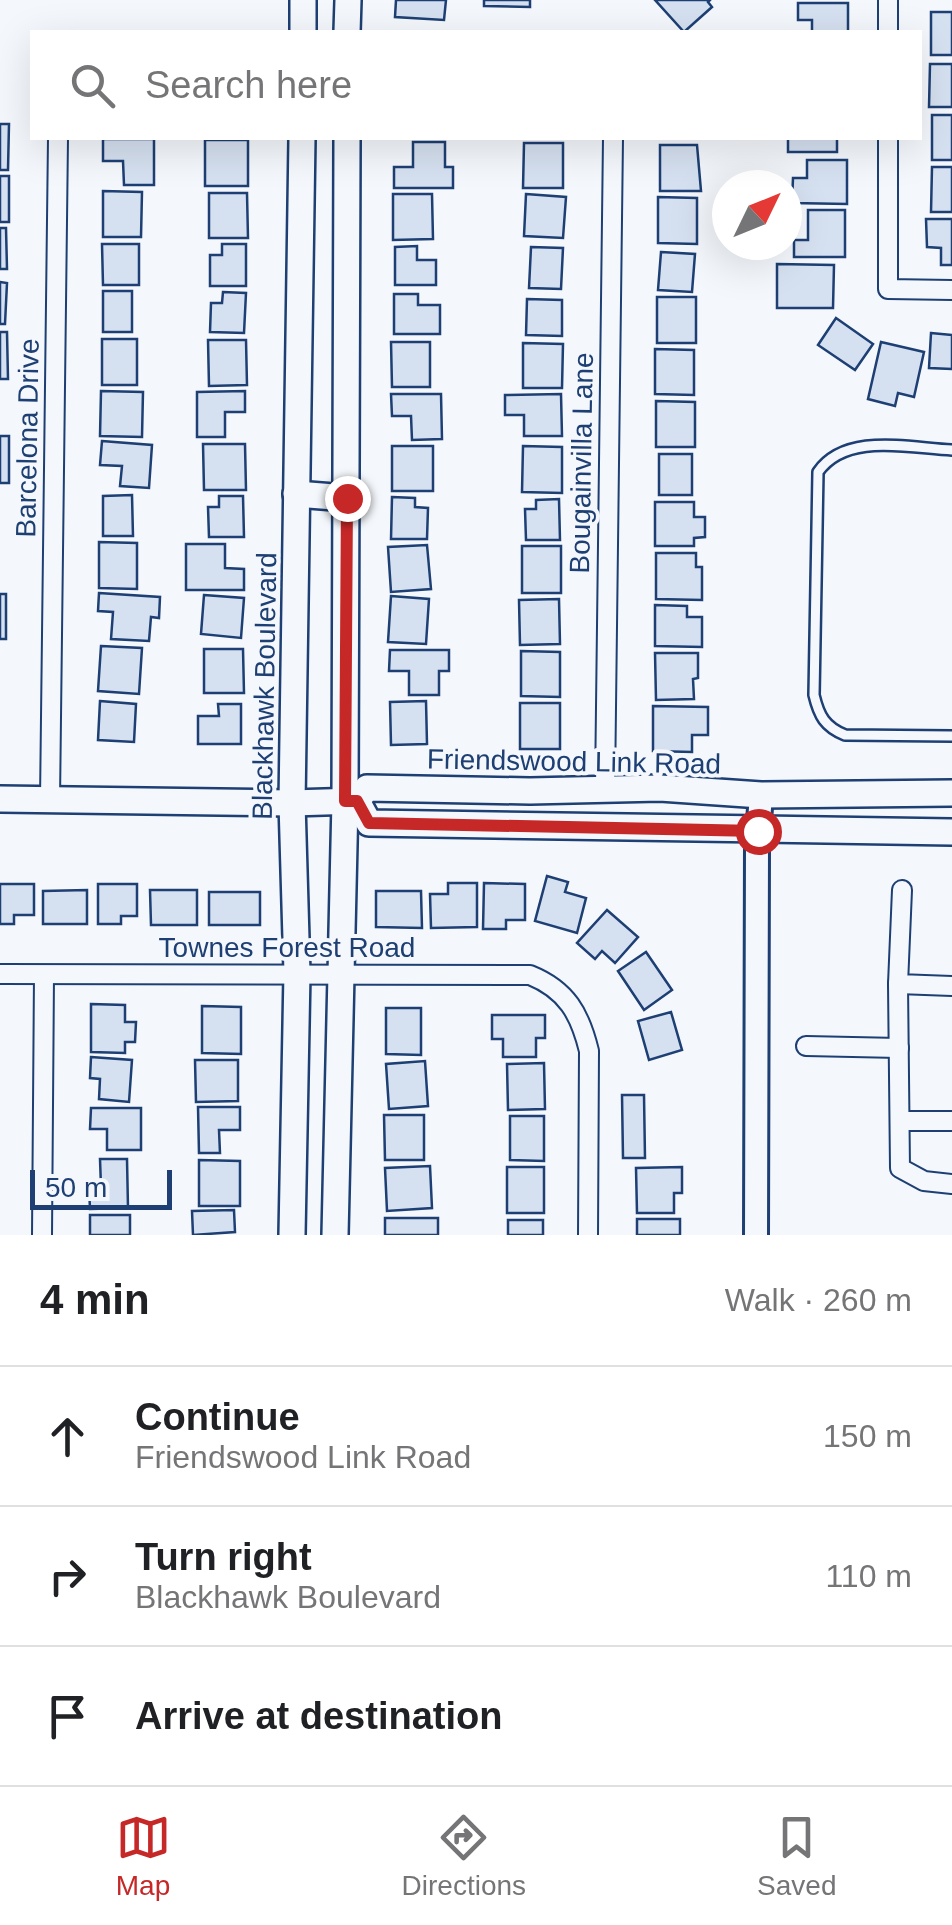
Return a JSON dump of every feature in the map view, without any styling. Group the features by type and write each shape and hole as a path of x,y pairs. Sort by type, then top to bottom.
{"main road":[{"path":"303,0 303,30"},
{"path":"348,0 348,30"},
{"name":"Blackhawk Boulevard","path":"292,1235 296,973 292,803 302,140"},
{"path":"335,1235 340,973 351,801 347,140"},
{"path":"296,494 347,498"},
{"name":"Friendswood Link Road","path":"0,799 292,803 351,801 366,788 660,788 760,794 952,792"},
{"path":"351,801 369,823 952,832"}],"street":[{"path":"888,0 888,30"},
{"name":"Barcelona Drive","path":"50,800 58,140"},
{"name":"Bougainvilla Lane","path":"605,790 613,140"},
{"path":"888,140 888,289 952,290"},
{"path":"756,1235 760,794"},
{"path":"902,890 898,984 900,1168 924,1181 952,1184"},
{"name":"Townes Forest Road","path":"0,974 530,976 551,984 566,997 582,1023 589,1051 588,1235"},
{"path":"42,1235 44,975"},
{"path":"898,984 952,986"},
{"path":"806,1046 899,1048"},
{"path":"900,1121 952,1121"}],"lane":[{"path":"952,450 857,447 838,452 818,472 814,695 823,722 845,735 952,736"}],"building":[{"path":"396,0 446,0 444,20 395,17"},
{"path":"484,0 530,0 530,7 484,6"},
{"path":"655,0 710,0 712,7 682,30"},
{"path":"798,3 848,3 848,30 812,30 812,20 798,20"},
{"path":"931,12 952,12 952,55 931,55"},
{"path":"930,64 952,64 952,107 929,107"},
{"path":"932,115 952,115 952,160 932,160"},
{"path":"0,124 9,124 8,170 0,170"},
{"path":"103,140 154,140 154,185 124,185 123,161 103,161"},
{"path":"205,140 248,140 248,186 205,186"},
{"path":"788,140 837,140 837,152 788,152"},
{"path":"413,142 445,142 445,167 453,167 453,188 394,188 394,167 413,167"},
{"path":"524,143 563,143 563,188 523,188"},
{"path":"660,145 697,145 701,191 660,191"},
{"path":"807,160 847,160 847,204 802,203 802,178 807,178"},
{"path":"932,167 952,167 952,212 931,212"},
{"path":"0,176 9,176 9,222 0,222"},
{"path":"103,191 142,192 141,237 103,237"},
{"path":"209,193 247,193 248,238 209,238"},
{"path":"393,194 432,194 433,239 393,240"},
{"path":"526,194 566,197 563,238 524,236"},
{"path":"658,197 697,198 697,244 658,243"},
{"path":"808,210 845,210 845,257 802,257 802,240 808,240"},
{"path":"926,219 952,219 952,265 941,265 941,248 927,247"},
{"path":"0,228 6,228 7,269 0,269"},
{"path":"102,244 139,244 139,285 103,285"},
{"path":"222,244 246,244 246,286 210,286 210,255 222,255"},
{"path":"417,246 417,260 436,260 436,285 395,285 395,247"},
{"path":"531,247 563,248 561,289 529,288"},
{"path":"661,252 695,254 692,292 658,290"},
{"path":"777,264 834,265 833,308 777,308"},
{"path":"0,282 7,283 5,324 0,324"},
{"path":"103,291 132,291 132,332 103,332"},
{"path":"223,292 246,293 244,333 210,332 211,303 222,303"},
{"path":"394,294 418,294 418,305 440,305 440,334 394,334"},
{"path":"657,297 696,297 696,343 657,343"},
{"path":"527,299 562,300 562,336 526,335"},
{"path":"836,318 873,344 855,370 818,345"},
{"path":"0,332 7,332 8,379 0,379"},
{"path":"931,333 952,335 952,369 929,368"},
{"path":"102,339 137,339 137,385 102,385"},
{"path":"208,340 246,340 247,385 209,386"},
{"path":"391,342 430,342 430,387 392,387"},
{"path":"881,342 924,352 914,397 898,393 895,406 868,399"},
{"path":"523,343 563,344 562,388 523,388"},
{"path":"655,349 694,350 694,395 655,394"},
{"path":"101,391 143,392 142,437 100,436"},
{"path":"245,391 245,412 225,412 225,437 197,437 197,392"},
{"path":"391,394 441,394 442,439 412,440 411,416 392,416"},
{"path":"561,394 562,436 524,436 524,415 505,415 505,395"},
{"path":"656,401 695,402 695,447 656,447"},
{"path":"0,436 9,436 9,483 0,483"},
{"path":"102,441 152,445 149,488 120,486 122,466 100,465"},
{"path":"203,444 245,444 246,490 204,490"},
{"path":"392,446 433,446 433,491 392,491"},
{"path":"523,446 562,447 562,493 522,492"},
{"path":"659,454 692,454 692,495 659,495"},
{"path":"132,495 133,536 103,536 103,496"},
{"path":"219,496 243,496 244,537 209,537 208,507 219,507"},
{"path":"392,497 415,498 415,507 428,508 427,539 391,539"},
{"path":"559,499 560,540 526,540 525,509 536,509 536,500"},
{"path":"655,502 694,502 694,517 705,517 705,537 694,538 694,546 655,546"},
{"path":"99,542 137,543 137,589 99,588"},
{"path":"186,544 225,544 225,568 244,569 244,590 186,590"},
{"path":"427,545 431,589 391,592 388,547"},
{"path":"522,546 561,546 561,593 522,593"},
{"path":"656,553 696,553 696,567 702,567 702,600 656,599"},
{"path":"99,593 160,597 159,618 151,617 149,641 111,639 113,612 98,611"},
{"path":"0,594 6,594 6,639 0,639"},
{"path":"204,595 244,598 241,638 201,634"},
{"path":"391,596 429,599 426,644 388,642"},
{"path":"559,599 560,644 520,645 519,600"},
{"path":"655,605 687,606 687,617 702,617 702,647 655,646"},
{"path":"101,646 142,648 139,694 98,691"},
{"path":"204,649 243,649 244,693 204,693"},
{"path":"390,650 449,650 449,671 439,671 439,695 409,695 409,671 389,671"},
{"path":"521,651 560,652 560,697 521,696"},
{"path":"655,653 698,653 694,699 656,700"},
{"path":"100,701 136,704 134,742 98,740"},
{"path":"426,701 427,744 391,745 390,702"},
{"path":"520,703 560,703 560,749 520,749"},
{"path":"218,704 241,704 241,744 198,744 198,716 219,716"},
{"path":"653,706 708,707 708,735 692,735 692,752 653,751"},
{"path":"547,876 568,882 565,892 586,898 577,933 535,921"},
{"path":"448,883 477,883 477,927 431,928 430,894 448,894"},
{"path":"484,883 525,884 525,920 506,920 506,929 483,929"},
{"path":"0,884 34,884 34,915 14,915 14,924 0,924"},
{"path":"98,884 137,884 137,916 121,916 121,924 98,924"},
{"path":"87,890 87,924 43,924 43,891"},
{"path":"150,890 197,890 197,925 151,925"},
{"path":"376,891 421,891 422,928 376,927"},
{"path":"209,892 260,892 260,925 209,925"},
{"path":"607,910 638,937 615,963 602,951 595,959 577,943"},
{"path":"646,952 672,990 644,1010 618,971"},
{"path":"91,1004 125,1005 125,1022 136,1022 135,1042 125,1042 125,1053 91,1052"},
{"path":"202,1006 241,1007 241,1054 202,1053"},
{"path":"386,1008 421,1008 421,1055 386,1054"},
{"path":"671,1012 682,1050 649,1060 638,1021"},
{"path":"492,1015 545,1015 545,1038 536,1038 536,1057 503,1057 503,1039 492,1039"},
{"path":"91,1057 132,1060 129,1102 99,1099 100,1079 90,1078"},
{"path":"195,1060 238,1060 238,1101 196,1102"},
{"path":"425,1061 428,1106 389,1109 386,1064"},
{"path":"544,1063 545,1109 508,1110 507,1064"},
{"path":"622,1095 644,1095 645,1158 623,1158"},
{"path":"198,1107 240,1107 240,1130 219,1130 220,1153 199,1153"},
{"path":"91,1108 141,1108 141,1150 107,1150 107,1129 90,1129"},
{"path":"384,1115 424,1115 424,1160 385,1160"},
{"path":"510,1116 544,1116 544,1161 510,1160"},
{"path":"100,1159 127,1159 128,1208 90,1209 89,1187 101,1187"},
{"path":"199,1160 240,1161 240,1206 199,1206"},
{"path":"430,1166 432,1208 387,1211 385,1168"},
{"path":"507,1167 544,1167 544,1213 507,1213"},
{"path":"682,1167 682,1193 674,1193 674,1213 637,1213 636,1168"},
{"path":"234,1210 235,1232 193,1235 192,1211"},
{"path":"90,1215 130,1215 130,1235 90,1235"},
{"path":"385,1218 438,1218 438,1235 385,1235"},
{"path":"637,1219 680,1219 680,1235 637,1235"},
{"path":"508,1220 543,1220 543,1235 508,1235"}],"route":[{"path":"347,498 345,801 357,801 369,823 758,831"}]}
